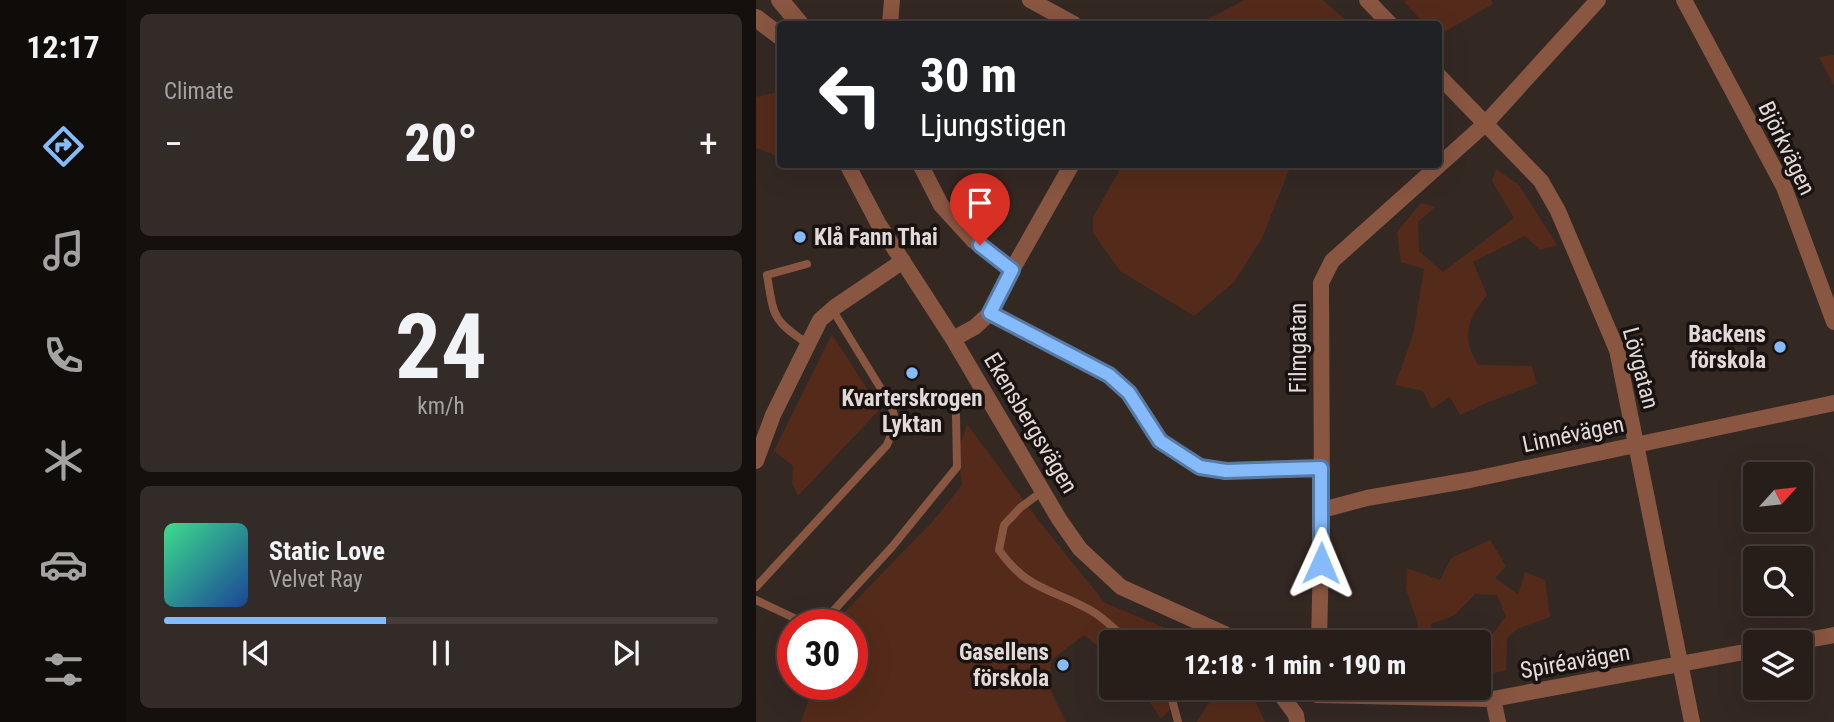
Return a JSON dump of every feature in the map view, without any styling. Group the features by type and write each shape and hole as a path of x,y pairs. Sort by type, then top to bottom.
{"street":[{"path":"780,0 798,21"},
{"path":"890,21 892,0"},
{"path":"1030,0 1068,21"},
{"name":"Filmgatan","path":"1442,163 1485,124 1598,0"},
{"name":"Björkvägen","path":"1684,0 1784,187 1834,322"},
{"path":"1375,3 1388,21"},
{"path":"756,18 777,34"},
{"name":"Lövgatan","path":"1442,79 1541,181 1559,211 1617,350 1692,722"},
{"name":"Ekensbergsvägen","path":"850,168 878,223 953,340 1080,549 1121,587 1216,630"},
{"path":"921,168 941,205 974,241 1012,270"},
{"path":"953,340 975,327 990,313 1070,168"},
{"name":"Filmgatan","path":"1319,630 1322,510 1321,283 1332,261 1436,168"},
{"path":"756,461 773,415 820,320 903,261"},
{"path":"990,313 1109,375 1129,393 1160,441 1200,467 1226,471 1321,468"},
{"name":"Linnévägen","path":"1322,510 1367,498 1470,480 1834,403"},
{"path":"1813,639 1834,635"},
{"name":"Spiréavägen","path":"1493,699 1743,652"},
{"path":"1493,699 1498,722"},
{"path":"1285,700 1296,715 1297,722"}],"lane":[{"path":"807,264 767,275 773,310 783,327 808,344"},
{"path":"756,587 887,445 895,422 891,405 832,309"},
{"path":"756,600 807,624 823,622 892,547 957,467 957,415"},
{"path":"1043,491 1004,524 999,550 1013,569 1030,583 1093,611 1115,630"},
{"path":"1172,700 1178,722"}],"shaded area":[{"path":"1245,0 1323,0 1347,21 1204,21"},
{"path":"1491,0 1493,4 1442,33 1442,21 1422,21 1404,2"},
{"path":"1834,55 1834,86 1819,57"},
{"path":"777,94 777,156 756,148 756,97"},
{"path":"1114,168 1290,168 1262,238 1234,282 1194,316 1120,271 1093,233 1093,217 1119,171"},
{"path":"1496,169 1519,185 1557,245 1540,250 1525,236 1473,262 1487,295 1471,320 1469,345 1478,365 1532,366 1537,384 1460,415 1450,397 1432,409 1423,391 1395,385 1413,335 1424,269 1401,262 1397,232 1421,203 1435,207 1418,222 1419,251 1443,272 1514,218 1492,181"},
{"path":"832,334 880,409 798,496 792,483 793,466 774,451"},
{"path":"967,424 1105,603 1170,630 1099,630 1099,647 1084,635 1051,660 1050,689 1066,722 801,722 809,700 868,700 868,609 848,609 933,521 962,485 958,452"},
{"path":"1490,540 1506,566 1495,578 1518,594 1525,572 1545,580 1550,617 1517,629 1507,638 1506,671 1491,673 1491,636 1506,616 1497,595 1475,594 1455,615 1431,624 1432,630 1417,630 1418,624 1406,589 1407,568 1440,580 1451,558"},
{"path":"1148,700 1179,700 1161,719"},
{"path":"1207,700 1255,700 1265,722 1197,722 1210,701"}],"place":[{"name":"Klå Fann Thai","path":"800,237"},
{"name":"Backens förskola","path":"1780,347"},
{"name":"Kvarterskrogen Lyktan","path":"912,373"},
{"name":"Gasellens förskola","path":"1063,665"}],"route":[{"path":"980,245 1012,270 990,313 1109,375 1129,393 1160,441 1200,467 1226,471 1321,468 1321,563"}]}
